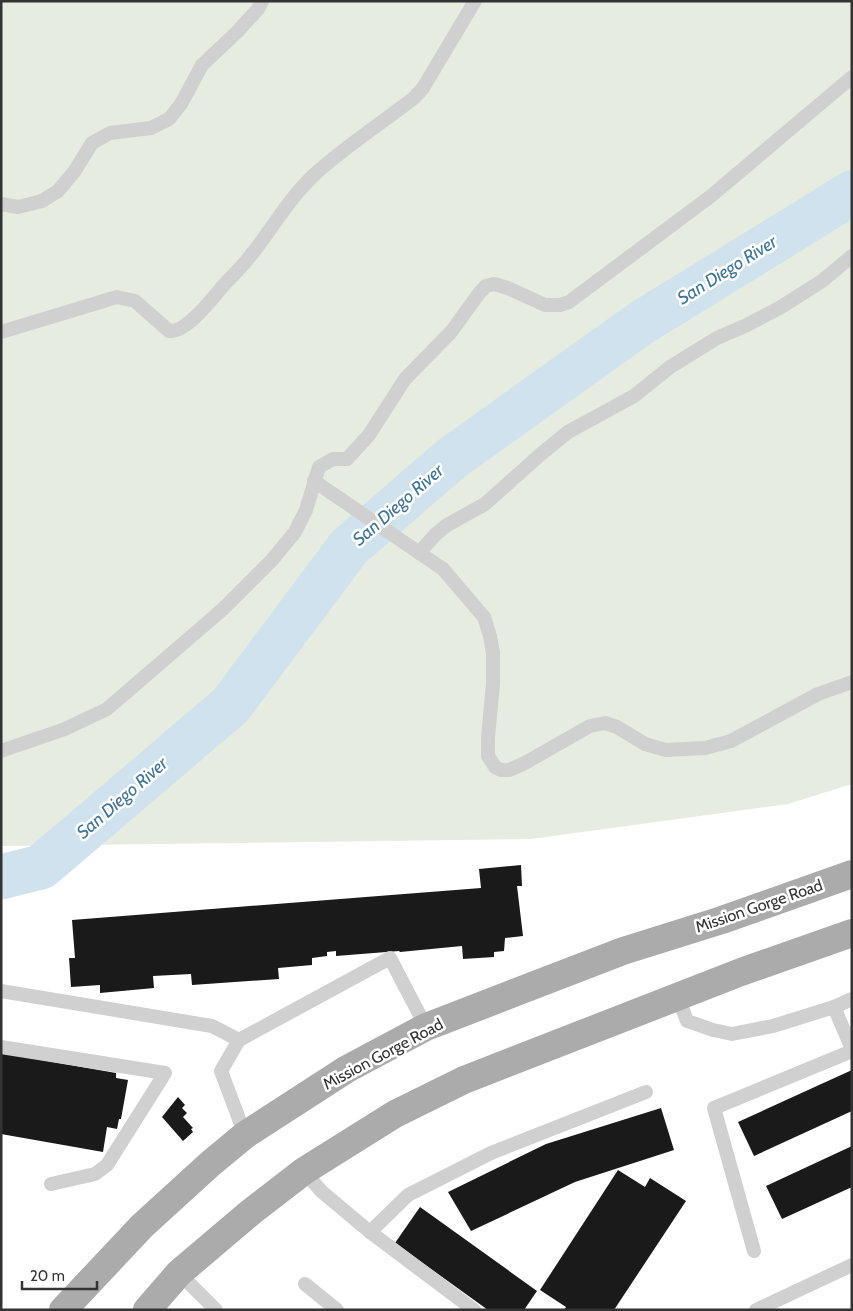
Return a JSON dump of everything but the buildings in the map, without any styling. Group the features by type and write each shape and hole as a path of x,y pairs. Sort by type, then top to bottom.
{"main road":[{"name":"Mission Gorge Road","path":"63,1310 142,1226 210,1164 246,1135 348,1069 426,1027 623,951 722,920 852,874"},
{"path":"147,1310 179,1273 251,1212 304,1172 395,1114 464,1080 741,972 852,933"}],"lane":[{"path":"1,204 18,208 42,201 58,192 74,172 92,143 110,132 151,128 169,118 181,104 202,65 237,32 258,9 262,1"},
{"path":"1,332 117,297 135,301 168,331 174,332 185,325 251,255 289,201 315,174 415,97 423,88 476,1"},
{"path":"1,751 65,729 107,709 223,609 272,560 295,532 306,510 319,467 332,459 347,459 369,435 405,379 451,332 486,286 494,284 508,288 545,305 560,306 569,302 711,196 852,77"},
{"path":"415,550 447,524 485,504 568,432 634,396 670,367 717,338 781,307 822,280 852,256"},
{"path":"314,481 443,569 484,617 493,653 493,684 488,756 495,767 501,770 509,770 523,764 590,726 605,723 617,727 644,744 666,750 705,748 731,741 818,694 852,682"},
{"path":"246,1135 221,1071 239,1040 390,958 426,1027"},
{"path":"1,991 212,1026 239,1040"},
{"path":"678,997 687,1021 732,1034 773,1026 834,1008 852,999"},
{"path":"754,1251 714,1108 852,1050 834,1008"},
{"path":"1,1048 165,1073 107,1165 95,1174 51,1184"},
{"path":"370,1232 408,1195 491,1154 646,1092"},
{"path":"304,1172 321,1191 370,1232 474,1310"},
{"path":"756,1310 852,1265"},
{"path":"179,1273 216,1310"},
{"path":"305,1284 337,1310"}],"shaded area":[{"path":"1,1 852,1 852,784 788,804 531,839 1,846"}],"waterway":[{"name":"San Diego River","path":"1,877 41,867 230,706 349,547 452,458 641,323 852,193"}]}
